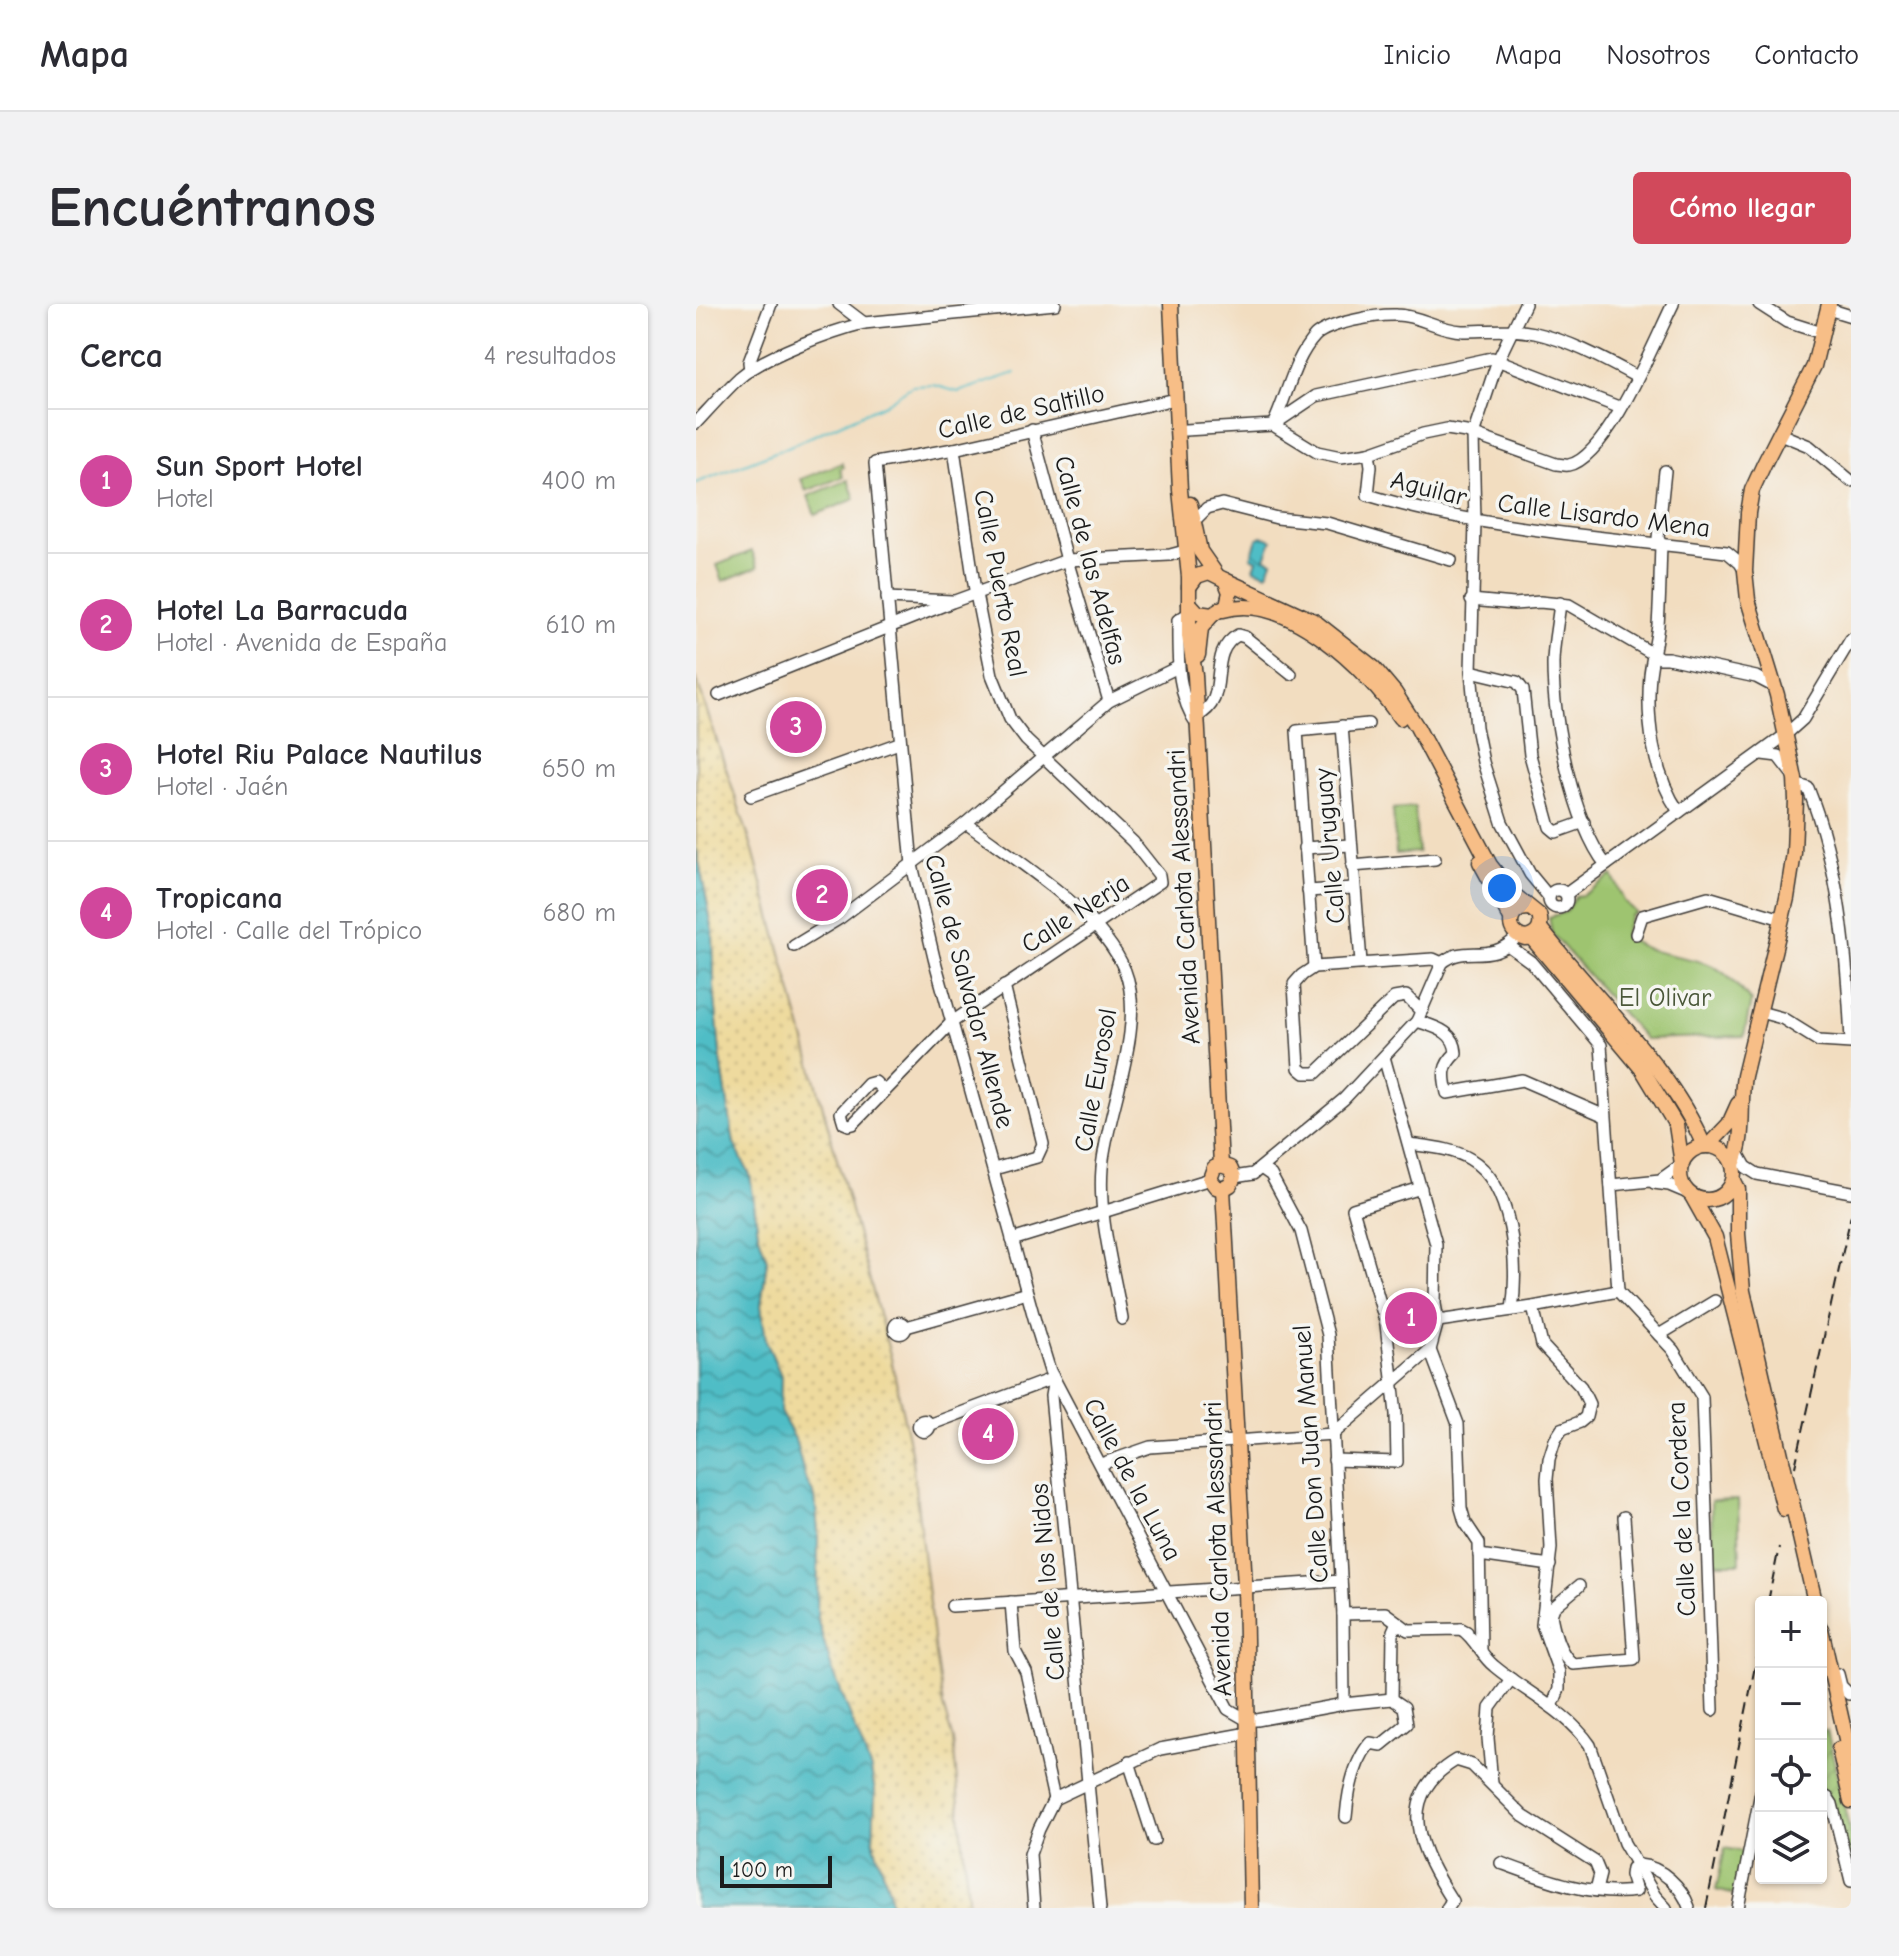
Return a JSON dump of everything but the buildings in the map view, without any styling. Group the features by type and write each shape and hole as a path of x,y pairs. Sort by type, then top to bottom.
{"main road":[{"path":"1171,304 1192,523 1200,551 1229,585 1230,599 1217,613"},
{"path":"1179,304 1175,399 1189,608 1198,613 1217,613 1247,607 1282,616 1338,649 1366,674 1409,731 1511,919 1520,909 1527,928 1651,1062 1706,1146 1724,1151 1737,1168"},
{"path":"1814,1596 1743,1291 1737,1168 1740,1100 1794,853 1795,781 1752,619 1745,571 1747,535 1752,490 1814,366 1828,306"},
{"path":"1189,587 1197,576 1209,572 1314,621 1374,668 1417,727 1490,865 1513,894 1527,928 1642,1069 1676,1125 1681,1180 1715,1237 1731,1291 1804,1596"},
{"name":"Avenida Carlota Alessandri","path":"1189,608 1198,721 1221,1165"},
{"name":"Avenida Carlota Alessandri","path":"1195,675 1201,628 1217,613"},
{"path":"1681,1165 1690,1152 1706,1146 1729,1124 1740,1100"},
{"path":"1221,1165 1230,1168 1234,1177 1232,1183 1223,1189 1216,1187 1210,1179 1214,1168 1221,1165"},
{"path":"1690,1194 1708,1201 1717,1199 1724,1195 1737,1168"},
{"name":"Avenida Carlota Alessandri","path":"1223,1189 1245,1586 1251,1908"},
{"path":"1827,1654 1851,1761"},
{"path":"1827,1696 1851,1801"}],"street":[{"path":"750,370 749,362 771,304"},
{"path":"839,304 864,323"},
{"path":"696,423 750,370 798,346 843,329 864,323 1055,304"},
{"path":"1525,304 1498,360 1473,435 1475,522 1471,671 1483,762 1502,822 1530,874 1551,902 1558,908 1565,905 1568,900 1566,894 1784,736 1803,719 1849,644"},
{"path":"1369,453 1447,429 1556,464 1569,465 1588,454 1606,436 1673,304"},
{"path":"1759,304 1787,322 1822,333"},
{"path":"1828,306 1851,316"},
{"path":"1273,425 1302,355 1316,335 1333,326 1399,314 1460,331 1513,330 1535,333 1562,342 1637,377"},
{"path":"1185,430 1273,425 1316,396 1492,358 1621,408"},
{"name":"Calle de Saltillo","path":"875,463 954,449 1175,399"},
{"name":"Aguilar","path":"1273,425 1328,456 1369,453 1368,495 1421,511 1475,522"},
{"name":"Calle de las Adelfas","path":"1032,430 1109,701"},
{"path":"1780,434 1809,446 1851,481"},
{"name":"Calle Puerto Real","path":"954,449 992,675 1010,719 1044,758"},
{"name":"Calle de Salvador Allende","path":"875,463 912,865 1012,1240 1054,1378"},
{"path":"1665,471 1658,538 1661,545 1657,657 1650,674 1650,722 1654,748 1667,789 1679,812"},
{"path":"1189,497 1195,504 1207,508"},
{"path":"1192,523 1207,508 1222,504 1277,518 1327,523 1451,560"},
{"name":"Calle Lisardo Mena","path":"1475,522 1727,552 1736,549 1747,535"},
{"path":"719,695 952,602 1067,560 1170,555 1185,551"},
{"name":"Calle Lisardo Mena","path":"1727,552 1745,571"},
{"path":"887,598 952,602"},
{"path":"1471,600 1514,604 1560,603 1589,614 1657,657 1756,677 1770,685"},
{"path":"1560,603 1553,660 1563,749 1584,822 1606,865"},
{"path":"1189,608 1178,620 1178,667 1187,710 1198,721 1215,703 1223,651 1238,635 1245,637 1291,674"},
{"path":"794,946 840,918 966,823 1109,701 1178,667"},
{"path":"1471,671 1517,682 1523,690 1530,755 1550,827 1556,832 1584,822"},
{"path":"1314,967 1297,731 1368,724"},
{"name":"Calle Uruguay","path":"1342,726 1361,962"},
{"path":"751,796 899,743"},
{"path":"1760,1012 1782,1018 1810,1037 1851,1042 1849,973 1833,864 1823,824 1808,788 1795,781 1778,756 1762,754"},
{"name":"Calle Nerja","path":"884,1091 952,1022 1160,882 1159,875 1112,820 1044,758"},
{"name":"Calle Eurosol","path":"966,823 1075,905 1093,925 1125,972 1133,1012 1102,1170 1104,1213 1122,1319"},
{"path":"1304,848 1350,845"},
{"path":"1352,866 1435,859"},
{"path":"1308,891 1353,888"},
{"path":"1636,934 1642,916 1708,897 1782,919"},
{"path":"1234,1177 1253,1174 1344,1099 1417,1021 1442,963 1449,957 1496,953 1527,928 1551,902"},
{"path":"1438,1321 1618,1291 1601,1045 1531,962 1527,928"},
{"path":"1423,1009 1419,1009 1406,996 1394,998 1316,1073 1305,1073 1299,1068 1294,984 1314,967 1433,959 1442,963"},
{"path":"994,1169 1037,1157 1043,1144 1004,986"},
{"path":"1417,1021 1445,1031 1455,1042 1456,1053 1444,1070 1447,1093 1522,1080 1605,1116"},
{"path":"1101,1464 1150,1447 1333,1434 1430,1350 1438,1321 1435,1304 1436,1244 1384,1057"},
{"path":"1409,1144 1447,1150 1468,1158 1494,1182 1510,1223 1512,1310"},
{"path":"1611,1185 1650,1182 1667,1177 1681,1165"},
{"name":"Calle Don Juan Manuel","path":"1261,1168 1271,1175 1285,1199 1309,1255 1328,1335 1343,1614 1344,1704"},
{"path":"1737,1168 1851,1192"},
{"path":"1012,1240 1210,1179"},
{"path":"1650,1182 1669,1185 1690,1194"},
{"path":"1334,1460 1397,1462 1386,1324 1353,1209 1421,1188"},
{"name":"Calle de la Cordera","path":"1618,1291 1673,1350 1702,1397 1713,1710"},
{"path":"906,1327 1027,1293"},
{"path":"1659,1335 1715,1301"},
{"path":"1533,1307 1542,1345 1581,1387 1589,1404 1586,1417 1562,1429 1555,1440 1547,1479 1548,1615 1566,1659 1573,1664 1634,1659 1624,1517"},
{"path":"1430,1350 1458,1424 1461,1508 1465,1522 1479,1543 1481,1651"},
{"path":"929,1425 1054,1378"},
{"name":"Calle de la Luna","path":"1054,1378 1228,1709 1247,1726"},
{"name":"Calle de los Nidos","path":"1054,1378 1051,1396 1100,1908"},
{"path":"1479,1555 1550,1565"},
{"path":"952,1606 1341,1581"},
{"path":"1552,1707 1559,1689 1559,1672 1542,1625 1554,1607 1579,1586"},
{"path":"1011,1602 1015,1651 1026,1672 1054,1799"},
{"path":"1343,1614 1385,1613 1408,1630 1472,1631 1481,1624"},
{"path":"1392,1699 1393,1631 1397,1622"},
{"path":"1461,1629 1470,1635 1491,1664 1581,1731 1590,1745 1624,1843 1639,1865 1645,1881 1666,1908"},
{"path":"1827,1654 1835,1663 1841,1686 1850,1693 1839,1711"},
{"path":"1492,1783 1488,1738 1490,1708 1511,1679"},
{"path":"1034,1908 1030,1854 1054,1799 1160,1749 1344,1704 1392,1699 1404,1707 1407,1724 1381,1745 1370,1743 1363,1751 1347,1802 1346,1817"},
{"path":"1447,1908 1452,1901 1433,1868 1416,1826 1419,1805 1429,1783 1445,1766 1456,1760 1472,1765 1523,1816 1595,1862 1600,1869 1596,1890"},
{"path":"1129,1762 1154,1840"},
{"path":"1827,1799 1832,1804 1851,1881"},
{"path":"1738,1908 1757,1812"},
{"path":"1501,1863 1544,1879 1596,1890 1636,1891 1632,1868 1647,1866 1677,1884 1684,1891 1689,1907"}],"green space":[{"path":"842,463 844,467 840,469 843,477 806,491 801,479"},
{"path":"848,480 855,499 815,515 808,496"},
{"path":"752,551 758,567 723,581 717,565"},
{"path":"1415,807 1418,852 1396,854 1393,809"},
{"name":"El Olivar","path":"1612,875 1624,901 1636,913 1630,916 1624,936 1655,951 1708,964 1726,975 1751,1001 1744,1036 1645,1039 1552,934 1549,917 1566,912 1576,896 1583,895"},
{"path":"1738,1500 1740,1563 1713,1563 1711,1501"},
{"path":"1827,1731 1851,1836 1851,1867 1827,1806"},
{"path":"1725,1848 1745,1852 1735,1895 1716,1890"}],"sand":[{"path":"696,678 753,850 891,1358 911,1452 935,1654 943,1706 953,1740 969,1908 891,1908 889,1890 873,1841 875,1792 871,1770 831,1666 817,1618 818,1533 815,1497 805,1478 795,1439 780,1412 781,1376 766,1341 761,1305 767,1260 758,1233 750,1175 734,1145 720,1053 713,932 696,847"}],"water":[{"path":"1262,536 1272,540 1265,558 1272,561 1267,574 1254,569 1257,560 1251,557 1257,539"},
{"path":"696,847 713,932 720,1053 734,1144 750,1175 758,1233 767,1260 761,1305 766,1341 781,1376 780,1412 795,1439 805,1478 815,1497 818,1533 817,1618 831,1666 871,1770 875,1792 873,1841 889,1890 891,1908 696,1908"}],"waterway":[{"path":"696,483 885,404 912,386 934,385 958,392 1015,373"}],"railway":[{"path":"1795,1467 1851,1215"},
{"path":"1769,1596 1779,1547"},
{"path":"1706,1908 1755,1667"}],"place":[{"name":"Hotel Riu Palace Nautilus","path":"796,727"},
{"name":"Hotel La Barracuda","path":"822,895"},
{"name":"Sun Sport Hotel","path":"1411,1318"},
{"name":"Tropicana","path":"988,1434"}]}
